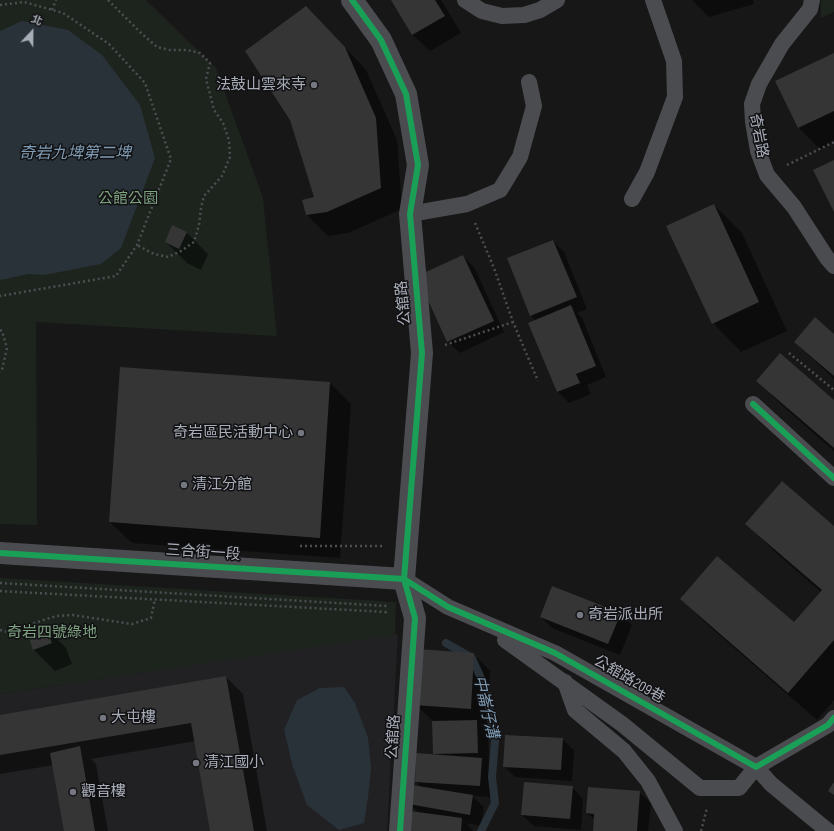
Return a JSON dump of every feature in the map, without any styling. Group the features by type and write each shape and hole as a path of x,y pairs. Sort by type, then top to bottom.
{"street":[{"name":"公舘路","path":"352,0 381,40 406,94 418,165 410,214 422,353 404,579 415,618 400,831"},
{"name":"三合街一段","path":"0,553 404,579"}],"lane":[{"path":"465,0 482,11 502,16 524,15 540,10 557,0"},
{"path":"632,199 647,172 675,97 674,61 653,0"},
{"name":"奇岩路","path":"812,0 810,9 782,44 759,84 752,104 753,122 758,151 766,175 794,207 827,258 834,266"},
{"path":"410,214 467,204 500,190 520,156 534,106 530,82"},
{"path":"753,404 834,478"},
{"name":"公舘路209巷","path":"404,579 448,607 554,653 756,767"},
{"name":"公舘路209巷","path":"480,621 622,724 700,788 739,788 756,767 828,725 834,718"},
{"path":"565,682 575,710 624,751 648,781 675,831"},
{"path":"756,767 771,784 828,831"}],"path":[{"path":"52,10 56,0"},
{"path":"108,0 140,32 157,46 170,50 200,53 210,63 206,79 214,110 223,122 229,140 230,157 222,176 204,196 199,225 194,242 181,251 168,257 154,254 137,245"},
{"path":"0,4 24,2 63,13 109,44 145,83 171,159 137,245 116,276 0,296"},
{"path":"766,175 834,142"},
{"path":"467,204 494,268 513,322 538,381"},
{"path":"422,353 513,322"},
{"path":"0,330 2,331 7,348 2,370 0,372"},
{"path":"789,353 834,390"},
{"path":"0,591 386,612 389,606 392,606 404,579"},
{"path":"0,583 389,606"},
{"path":"0,630 7,632 56,616 73,616 132,624 151,618 155,599"}],"shaded area":[{"name":"清江國小","path":"398,634 387,831 0,831 0,694"}],"green space":[{"name":"公館公園","path":"0,0 146,0 216,68 263,198 277,336 36,322 37,525 0,524"},
{"path":"821,0 834,0 834,12 821,18"},
{"name":"奇岩四號綠地","path":"0,578 396,602 395,635 0,694"}],"water":[{"name":"奇岩九埤第二埤","path":"22,21 68,30 102,55 140,105 155,158 121,248 101,264 44,275 28,274 1,280 0,31"},
{"path":"344,687 355,703 368,738 371,767 364,823 339,830 307,805 293,767 284,730 297,700 320,688"}],"building":[{"path":"391,0 435,0 445,16 412,35"},
{"name":"法鼓山雲來寺","path":"306,6 345,47 376,118 381,188 327,212 306,215 302,200 314,197 290,120 245,51"},
{"path":"834,53 834,111 798,128 775,81"},
{"path":"834,160 834,212 813,170"},
{"path":"714,204 759,302 712,324 666,226"},
{"path":"172,225 187,232 179,249 165,242"},
{"path":"553,240 577,297 530,316 507,258"},
{"path":"463,255 494,321 447,342 417,276"},
{"path":"571,305 596,366 576,374 580,383 557,392 528,323"},
{"path":"815,317 834,334 834,376 794,342"},
{"path":"780,353 834,400 834,448 756,381"},
{"path":"120,367 330,382 320,538 109,522"},
{"path":"782,481 834,526 834,640 788,693 680,599 717,556 794,622 822,590 745,524"},
{"name":"奇岩派出所","path":"552,586 621,613 608,644 540,617"},
{"path":"45,626 52,643 33,650 27,632"},
{"path":"418,649 474,653 471,709 414,705"},
{"path":"226,676 254,831 210,831 191,723 0,755 0,715"},
{"path":"477,720 478,753 433,754 432,721"},
{"path":"505,735 563,738 561,770 503,767"},
{"name":"觀音樓","path":"80,746 95,831 64,831 50,753"},
{"path":"416,753 482,758 480,786 415,782"},
{"path":"524,782 573,786 570,819 521,815"},
{"path":"834,782 834,795 828,791"},
{"path":"412,785 473,795 470,815 409,804"},
{"path":"588,787 640,791 637,831 593,831 594,814 586,813"},
{"path":"410,811 462,818 461,831 407,831"}],"waterway":[{"name":"中崙仔溝","path":"446,643 472,658 484,685 490,713 495,740 492,777 495,803 481,831"}],"cycle path":[{"path":"352,0 381,40 406,94 418,165 410,214 422,353 404,579 415,618 400,831"},
{"path":"753,404 834,478"},
{"path":"0,553 404,579 448,607 555,653 756,767 828,725 834,718"}],"place":[{"name":"法鼓山雲來寺","path":"314,85"},
{"name":"奇岩區民活動中心","path":"301,433"},
{"name":"清江分館","path":"184,485"},
{"name":"奇岩派出所","path":"580,615"},
{"name":"大屯樓","path":"103,718"},
{"name":"清江國小","path":"196,763"},
{"name":"觀音樓","path":"73,792"}]}
